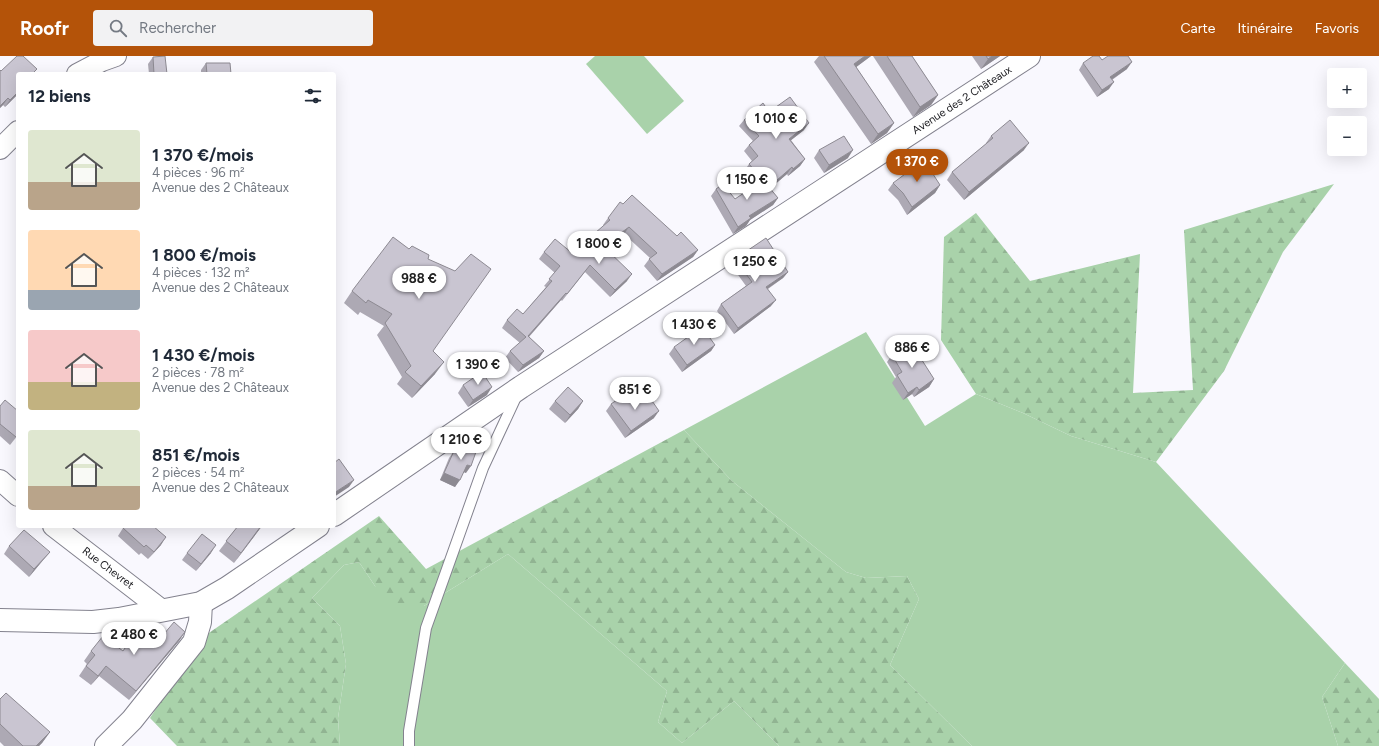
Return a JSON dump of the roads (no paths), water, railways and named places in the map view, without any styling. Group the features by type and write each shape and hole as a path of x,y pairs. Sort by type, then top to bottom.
{"main road":[{"name":"Avenue des 2 Châteaux","path":"336,514 521,387 1029,56"},
{"path":"0,620 93,622 119,619 201,603 227,588 315,528"},
{"path":"106,746 132,720 194,642 200,622 201,603"}],"street":[{"path":"80,72 116,56"},
{"path":"0,149 16,133"},
{"path":"0,480 16,494"},
{"name":"Rue Chevret","path":"56,528 162,610"}],"lane":[{"path":"409,746 409,731 426,628 483,468 521,387"}]}
